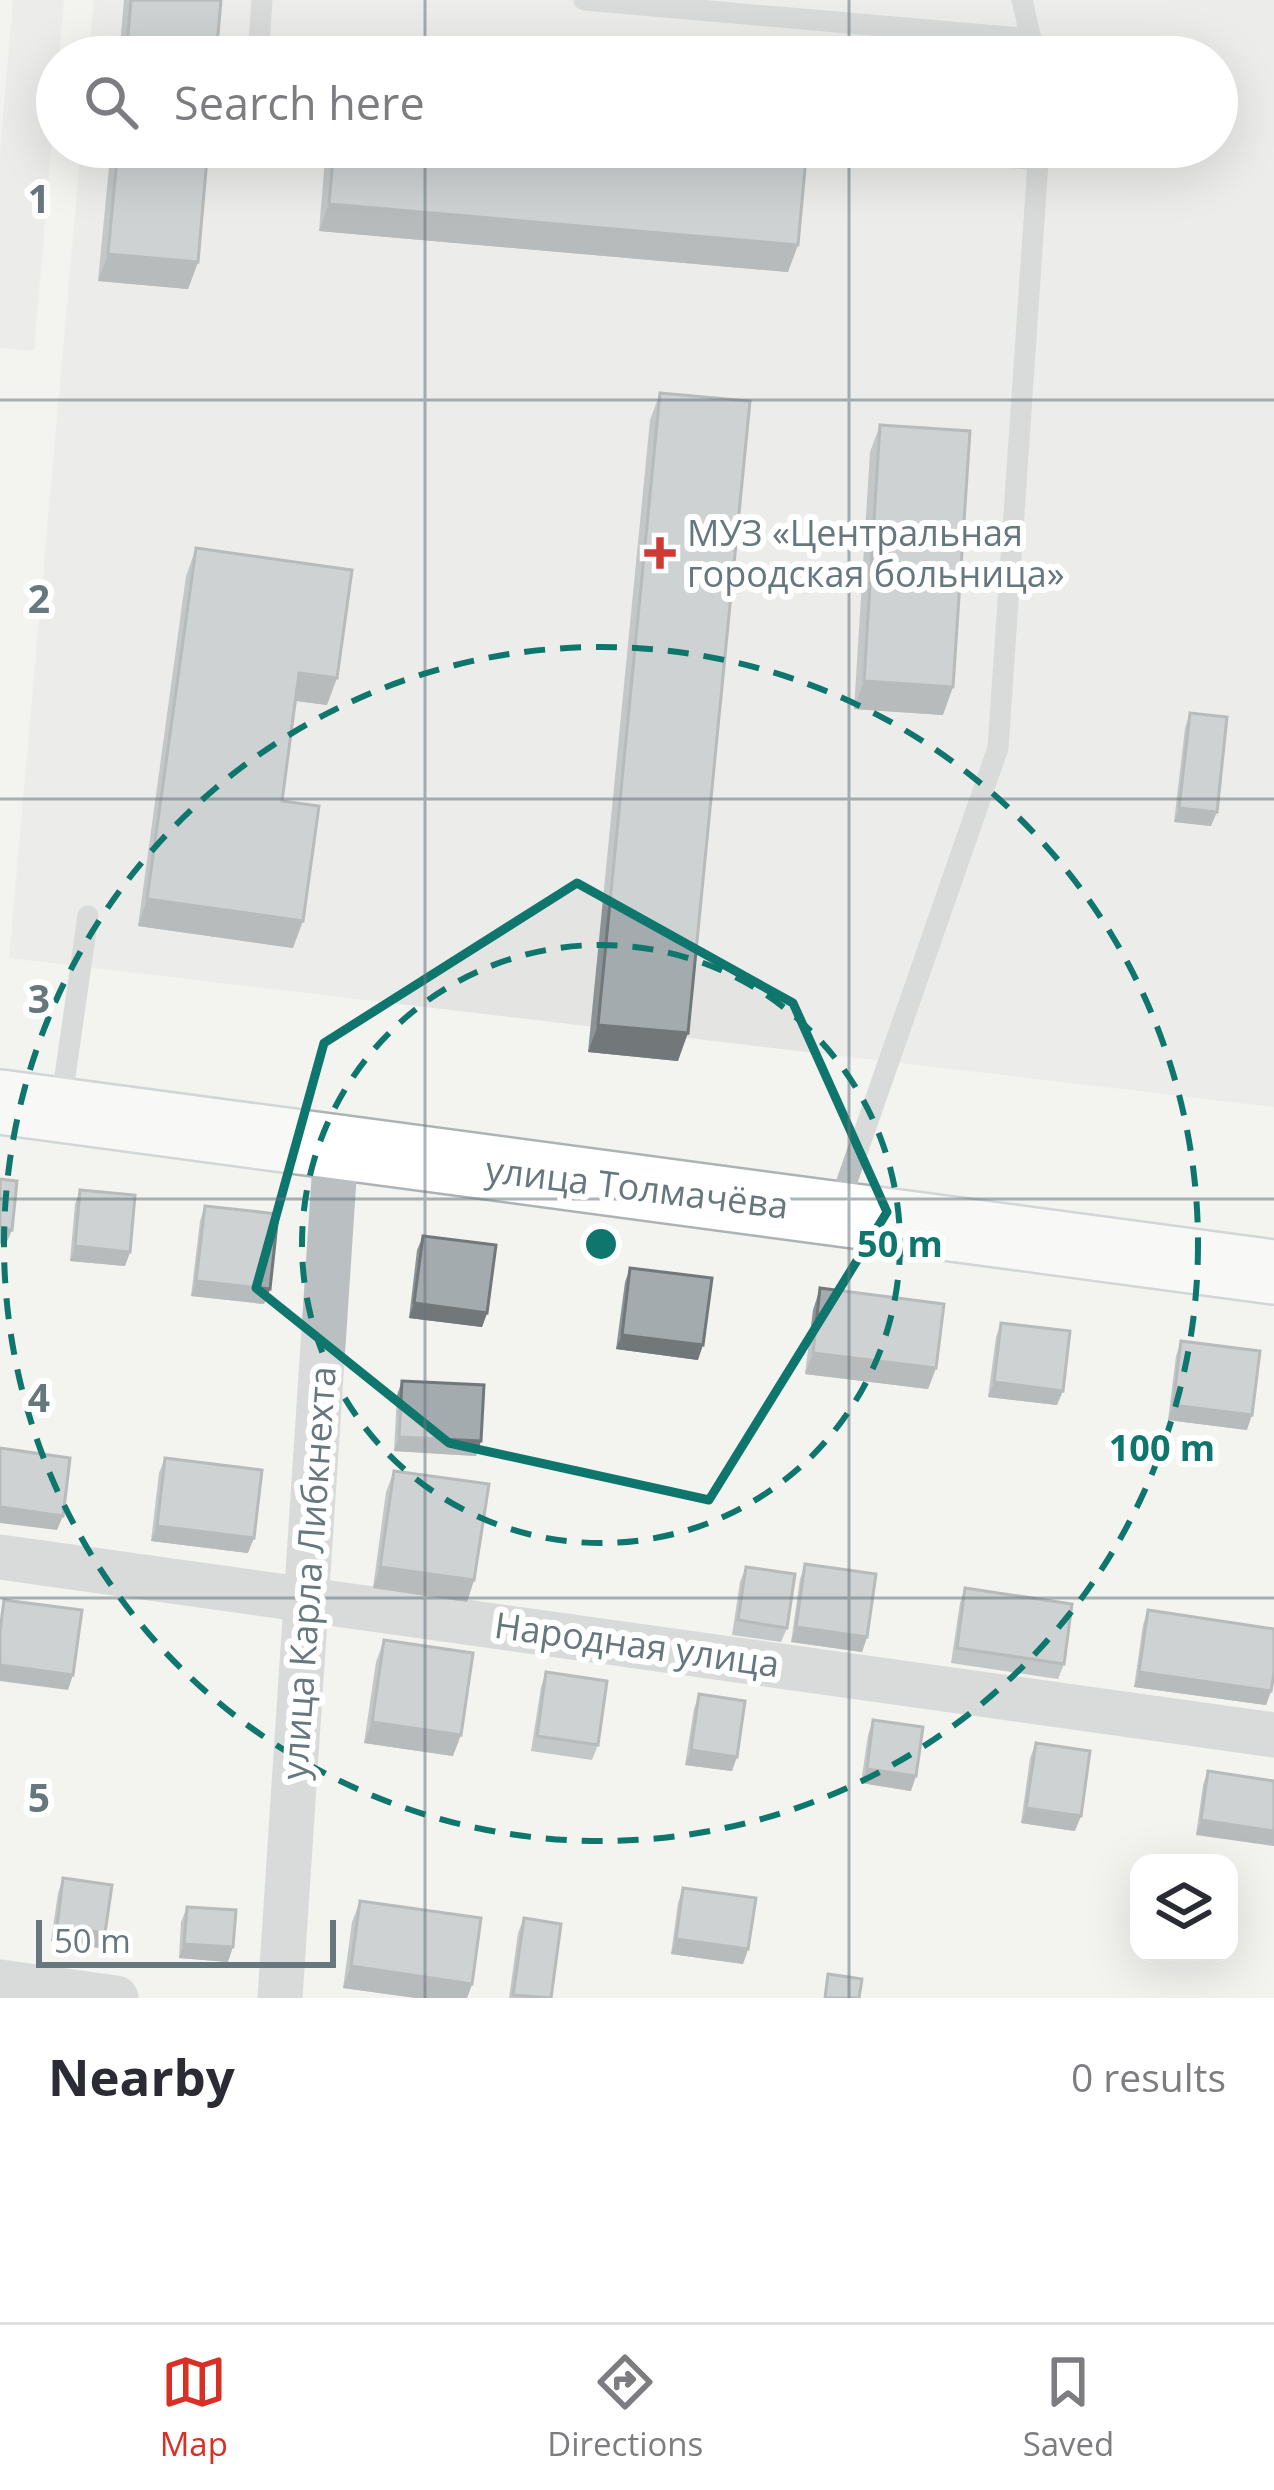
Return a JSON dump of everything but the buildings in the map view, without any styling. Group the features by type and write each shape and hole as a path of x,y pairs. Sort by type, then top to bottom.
{"street":[{"name":"улица Толмачёва","path":"30,1107 1274,1272"},
{"name":"улица Карла Либкнехта","path":"280,1998 336,1148"},
{"name":"Народная улица","path":"0,1557 306,1596 1274,1735"},
{"path":"0,1982 116,1998"}],"lane":[{"path":"259,36 262,0"},
{"path":"584,0 920,36"},
{"path":"1022,0 1030,36"},
{"path":"836,1213 998,748 1038,168"},
{"path":"30,1107 88,916"}],"highlighted area":[{"path":"577,883 793,1003 887,1212 709,1500 449,1443 256,1288 324,1043"}],"shaded area":[{"path":"13,0 64,0 61,36 36,36 36,168 50,168 34,351 0,348 0,150"},
{"name":"МУЗ «Центральная городская больница»","path":"94,0 1274,0 1274,1107 9,958 79,168 1238,168 1238,36 91,36"}],"place":[{"name":"МУЗ «Центральная городская больница»","path":"660,553"}]}
